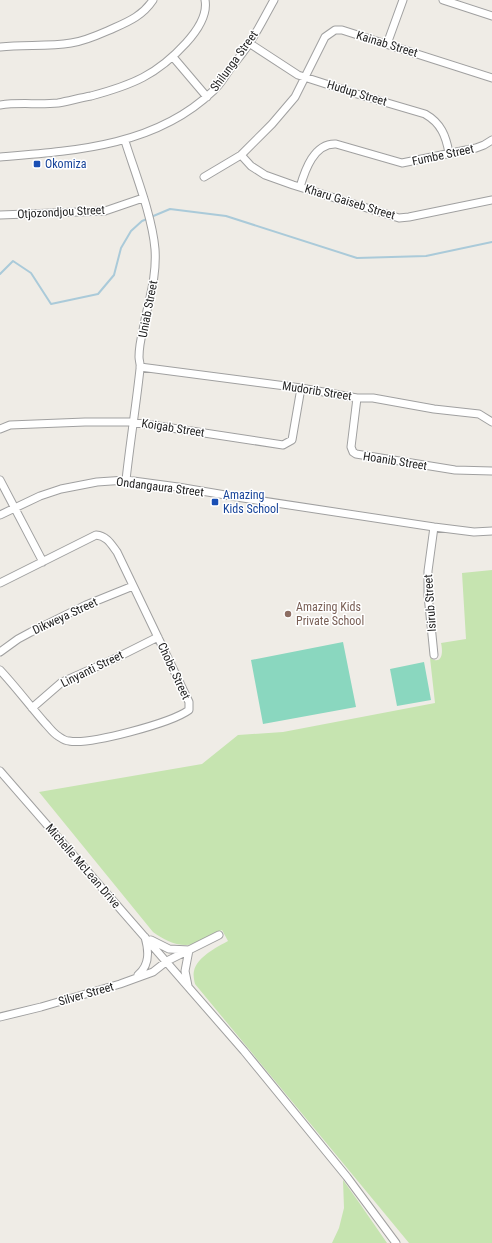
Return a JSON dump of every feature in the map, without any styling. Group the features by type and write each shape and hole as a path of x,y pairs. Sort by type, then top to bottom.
{"street":[{"path":"0,47 65,44 87,39 135,18 147,8 153,0"},
{"path":"0,105 58,103 132,84 148,75 173,57 194,36 205,12 205,0"},
{"name":"Shilunga Street","path":"0,157 88,148 125,140 149,132 168,123 195,107 214,90 250,43 274,0"},
{"path":"387,44 403,0"},
{"path":"443,0 492,16"},
{"name":"Kainab Street","path":"204,177 241,155 272,124 295,97 325,36 335,30 342,30 492,78"},
{"name":"Hudup Street","path":"250,43 294,73 352,93 425,114 434,120 442,129 449,153"},
{"path":"173,57 207,97"},
{"name":"Uniab Street","path":"125,140 152,230 155,267 154,280 143,329 139,356 140,366 126,480"},
{"name":"Fumbe Street","path":"300,187 306,168 311,159 322,148 330,144 336,144 402,163 480,147 492,140"},
{"name":"Kharu Gaiseb Street","path":"241,155 251,166 261,173 300,187 399,218 492,200"},
{"name":"Otjozondjou Street","path":"0,215 105,212 143,198"},
{"name":"Mudorib Street","path":"140,366 301,388 358,398 373,398 434,409 479,414 492,422"},
{"name":"Koigab Street","path":"0,429 10,425 132,422 283,445 292,440 301,388"},
{"name":"Hoanib Street","path":"358,398 351,446 353,452 356,454 455,470 492,471"},
{"path":"0,480 43,562"},
{"name":"Ondangaura Street","path":"0,515 40,496 61,489 97,482 126,480 434,527 474,532 492,531"},
{"name":"Isirub Street","path":"434,527 428,571 428,594 434,655"},
{"name":"Chobe Street","path":"0,583 96,535 103,536 109,541 117,552 189,702 188,710 184,714 172,719 126,733 88,741 67,741 58,736 0,670"},
{"name":"Dikweya Street","path":"0,652 31,632 86,605 133,586"},
{"name":"Linyanti Street","path":"32,708 62,682 114,659 158,637"},
{"name":"Michelle McLean Drive","path":"0,771 244,1051 347,1177 396,1243"},
{"path":"144,935 169,949 190,950 185,971 189,988"},
{"path":"134,978 143,971 146,964 148,948 144,935"},
{"name":"Silver Street","path":"0,1017 34,1009 99,990 153,972 167,961 219,935"}],"green space":[{"path":"492,570 492,1243 409,1243 195,984 194,972 199,961 218,946 228,941 222,930 197,943 188,945 177,944 162,938 153,932 39,792 202,764 238,735 283,732 435,703 430,658 434,660 440,659 442,653 441,643 466,639 462,573"},
{"path":"343,642 356,707 263,724 251,660"},
{"path":"424,662 431,700 397,706 390,669"},
{"path":"343,1180 387,1243 332,1243 339,1228 344,1208"}],"waterway":[{"path":"151,217 170,209 226,216 357,258 426,256 492,242"},
{"path":"0,274 13,261 31,273 51,304 98,294 114,275 121,248 131,231 142,221 147,219"}],"place":[{"name":"Okomiza","path":"37,164"},
{"name":"Amazing Kids School","path":"215,502"},
{"name":"Amazing Kids Private School","path":"288,614"}]}
